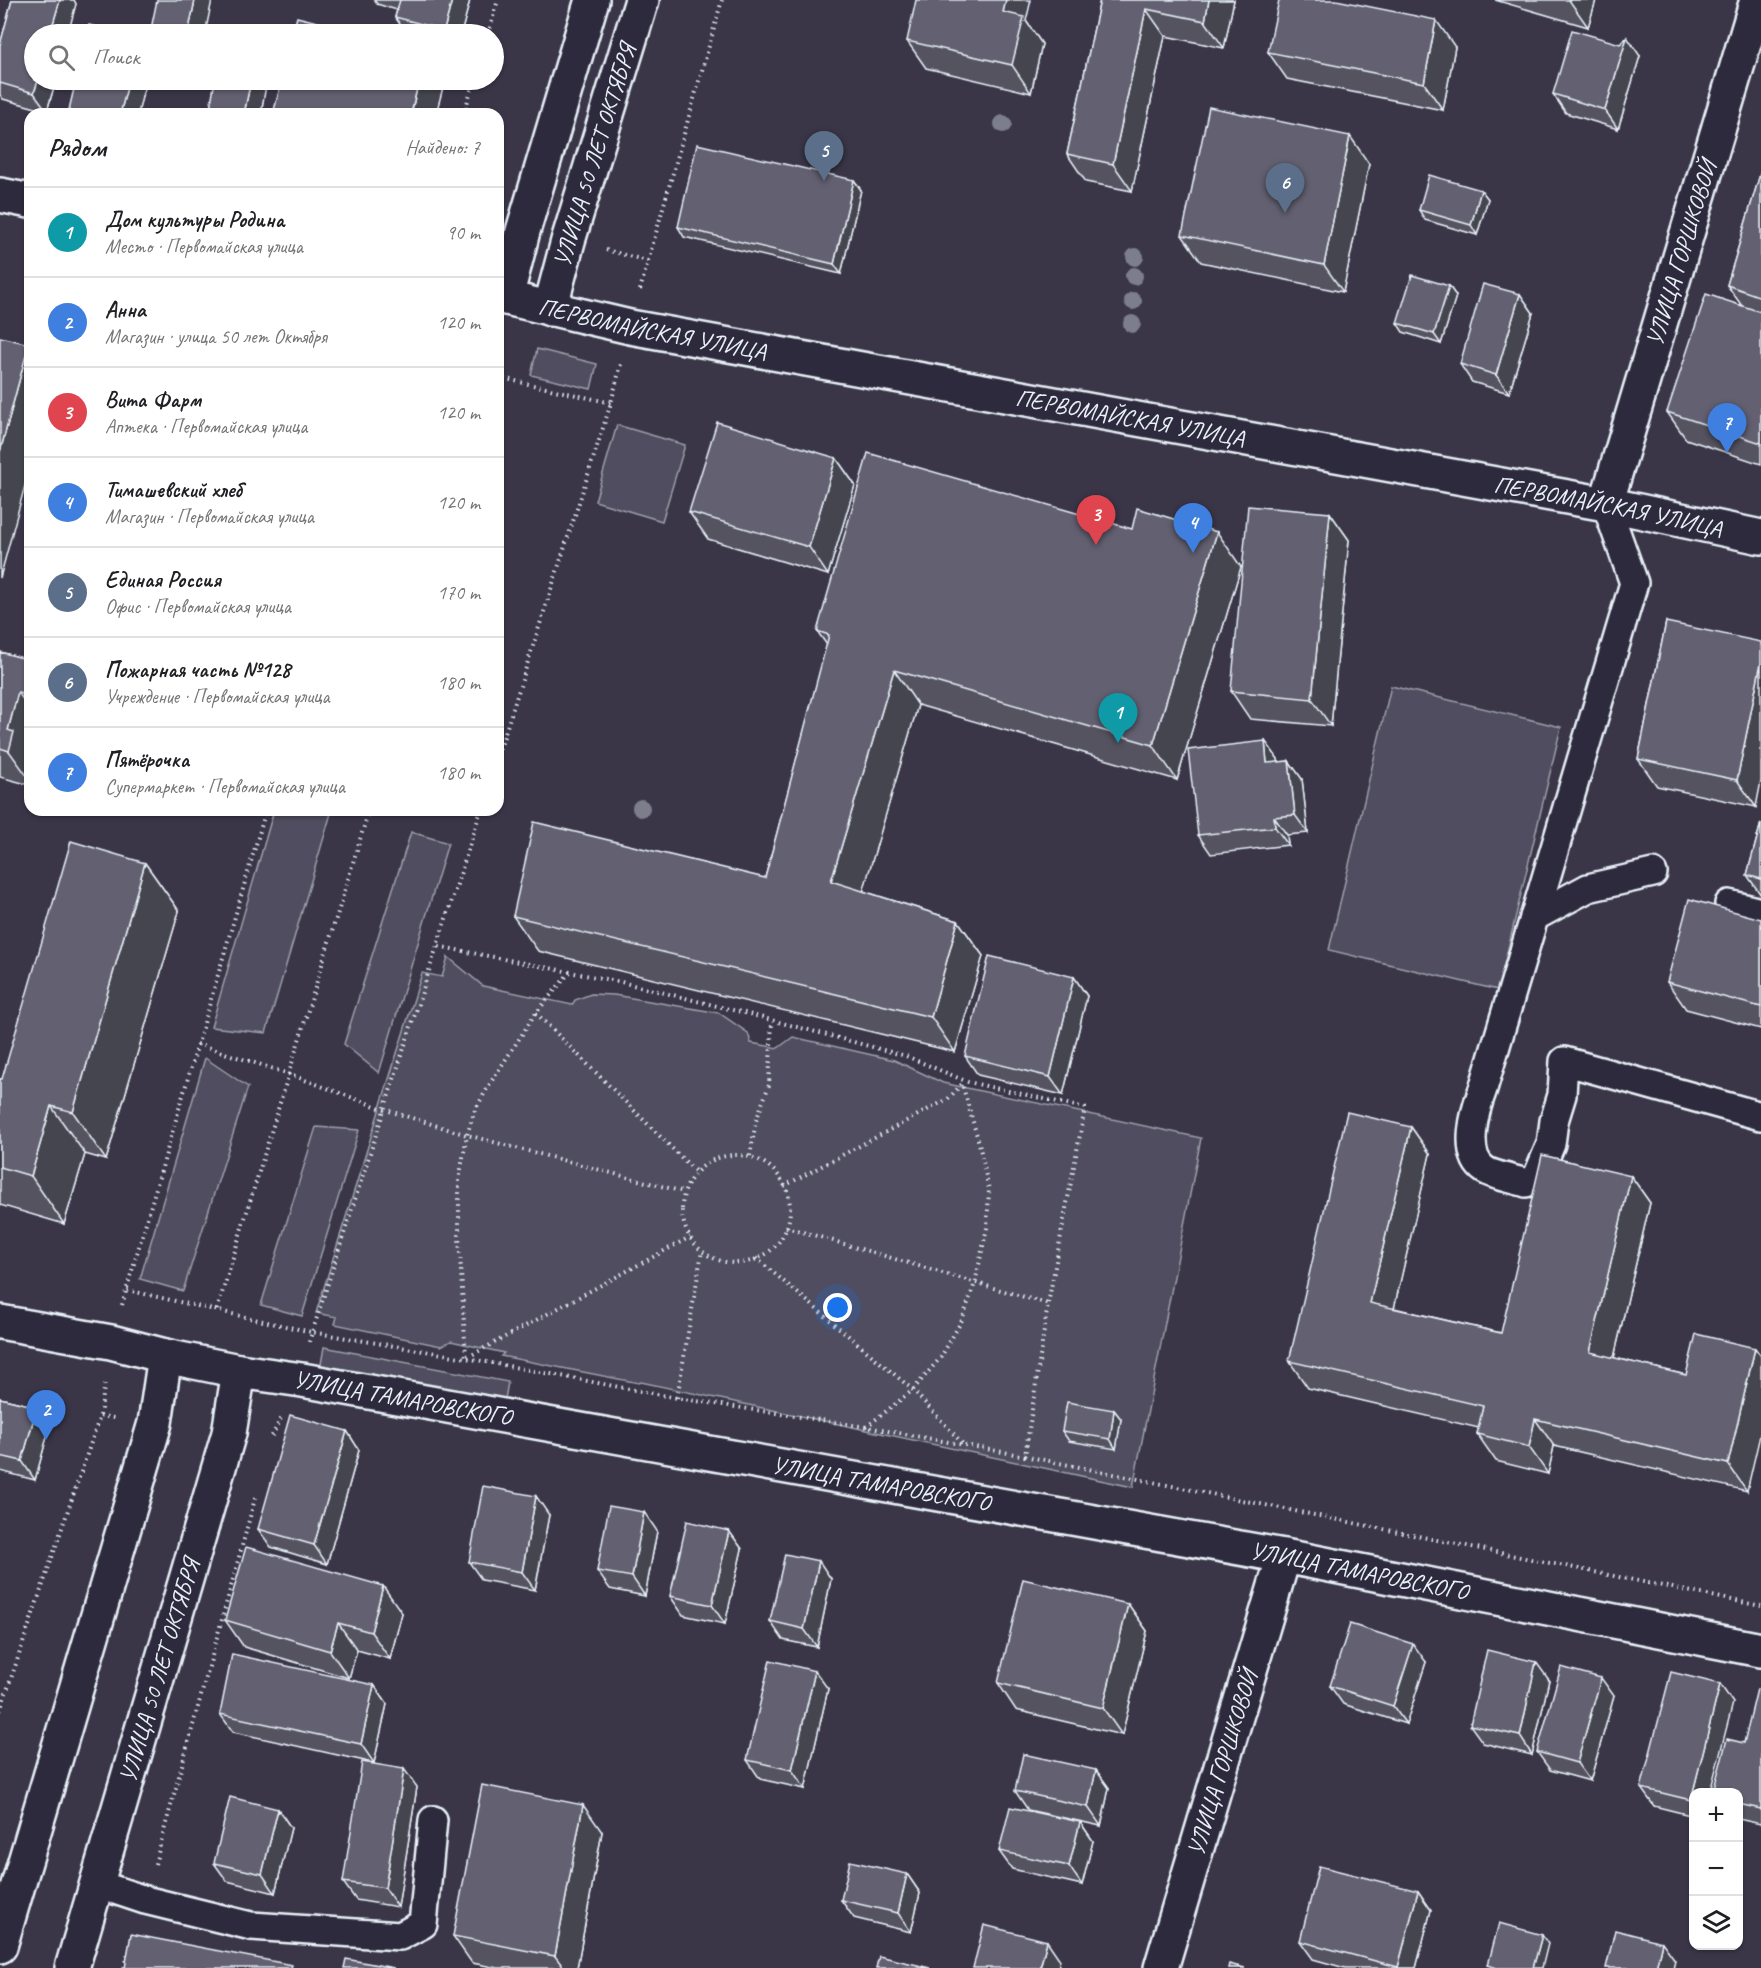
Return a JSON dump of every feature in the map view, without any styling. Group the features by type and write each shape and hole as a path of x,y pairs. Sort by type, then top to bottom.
{"street":[{"name":"УЛИЦА 50 ЛЕТ ОКТЯБРЯ","path":"504,291 592,0"},
{"name":"УЛИЦА 50 ЛЕТ ОКТЯБРЯ","path":"550,309 568,241 642,0"},
{"name":"УЛИЦА ГОРШКОВОЙ","path":"1606,504 1757,0"},
{"path":"0,195 24,200"},
{"name":"ПЕРВОМАЙСКАЯ УЛИЦА","path":"504,298 630,327 1606,504 1761,537"},
{"name":"УЛИЦА ТАМАРОВСКОГО","path":"0,1322 111,1342 239,1371 302,1380 1284,1556 1761,1649"},
{"path":"0,1946 5,1908 154,1423 165,1356"},
{"name":"УЛИЦА 50 ЛЕТ ОКТЯБРЯ","path":"72,1968 229,1433 239,1371"},
{"name":"УЛИЦА ГОРШКОВОЙ","path":"1161,1968 1284,1556"}],"lane":[{"path":"1606,504 1634,583 1474,1114 1473,1152 1485,1171 1526,1183 1537,1177 1551,1144 1554,1121 1562,1095 1564,1061 1761,1116"},
{"path":"1534,918 1588,888 1653,873"},
{"path":"1729,904 1761,912"},
{"path":"97,1884 145,1900 251,1926 400,1936 423,1924 433,1820"}],"path":[{"path":"491,24 498,0"},
{"path":"648,261 722,0"},
{"path":"466,108 471,90"},
{"path":"504,380 611,403 504,736"},
{"path":"0,1711 100,1416 111,1342 264,816"},
{"path":"217,1310 367,816"},
{"path":"437,946 621,982 906,1056 968,1082 1085,1108 1048,1304 1025,1456"},
{"path":"466,1358 459,1237 459,1180 467,1135 475,1110 491,1082 536,1013 570,972"},
{"path":"536,1013 696,1172"},
{"path":"750,1156 756,1121 769,1085 772,1021"},
{"path":"196,1044 289,1074 383,1109 467,1135 684,1192"},
{"path":"784,1186 948,1099 962,1084 968,1082"},
{"path":"866,1427 912,1390 941,1357 962,1320 975,1283 987,1228 989,1190 979,1143 962,1084"},
{"path":"723,1156 750,1156 770,1167 784,1186 790,1206 786,1227 775,1245 756,1258 742,1262 728,1262 702,1251 690,1237 682,1212 684,1192 696,1172 710,1161 723,1156"},
{"path":"786,1227 1048,1304"},
{"path":"466,1358 690,1237"},
{"path":"677,1398 702,1251"},
{"path":"756,1258 912,1390 964,1446"},
{"path":"127,1290 311,1332 466,1358 677,1398 866,1427 1025,1456 1761,1606"}],"shaded area":[{"path":"537,349 597,364 591,389 531,375"},
{"path":"617,425 685,445 662,521 595,501"},
{"path":"1391,686 1561,727 1498,990 1329,950"},
{"path":"272,816 330,816 266,1033 211,1027"},
{"path":"411,832 448,843 379,1073 344,1044"},
{"path":"448,957 483,986 572,1005 575,1000 591,994 614,995 719,1013 748,1033 751,1043 778,1048 793,1037 894,1060 943,1083 1201,1138 1133,1487 641,1382 501,1356 504,1353 451,1341 441,1346 335,1324 337,1317 316,1313 422,973 442,977"},
{"path":"205,1058 248,1087 183,1291 140,1279"},
{"path":"316,1127 359,1130 302,1316 261,1305"},
{"path":"324,1347 508,1382 504,1405 320,1370"}],"building":[{"path":"12,0 60,0 53,24 24,24 24,90 35,90 34,93 0,83 0,45"},
{"path":"157,0 195,0 190,24 152,24"},
{"path":"400,0 452,0 446,24 421,24 395,17"},
{"path":"916,0 1006,0 1003,12 1024,17 1012,65 907,41"},
{"path":"1100,0 1209,0 1205,21 1146,9 1113,164 1067,154"},
{"path":"1279,0 1336,0 1436,20 1424,83 1268,52"},
{"path":"297,17 325,24 295,24"},
{"path":"1572,30 1620,44 1627,37 1605,110 1553,94"},
{"path":"74,90 126,90 122,108 69,108"},
{"path":"213,90 249,90 245,108 210,108"},
{"path":"279,90 417,90 412,108 275,108"},
{"path":"1209,107 1350,136 1324,265 1182,235"},
{"path":"697,144 854,180 834,264 678,227"},
{"path":"1761,171 1761,297 1727,285"},
{"path":"1429,175 1481,190 1471,225 1419,210"},
{"path":"1412,275 1449,286 1434,334 1397,323"},
{"path":"1483,284 1520,294 1496,375 1460,364"},
{"path":"1706,294 1761,312 1761,443 1667,412"},
{"path":"0,337 24,343 24,363 0,452"},
{"path":"717,422 836,458 809,547 689,512"},
{"path":"868,453 1132,529 1137,508 1217,532 1153,745 894,670 831,881 958,921 931,1017 513,916 534,822 765,878 829,635 817,631"},
{"path":"1248,506 1330,513 1312,699 1231,691"},
{"path":"1666,622 1761,642 1761,663 1737,780 1638,759"},
{"path":"0,652 24,658 24,694 18,692 8,730 14,732 9,751 0,748"},
{"path":"1265,741 1267,763 1289,761 1295,815 1274,817 1275,827 1198,835 1188,750"},
{"path":"1761,823 1761,879 1747,875"},
{"path":"71,841 145,863 73,1112 51,1106 31,1176 0,1167 0,1079 2,1079"},
{"path":"1689,899 1761,919 1761,1007 1667,982"},
{"path":"989,956 1074,977 1050,1077 965,1056"},
{"path":"1347,1112 1411,1127 1370,1303 1501,1333 1542,1155 1631,1176 1590,1352 1686,1375 1696,1334 1755,1348 1728,1464 1535,1419 1529,1447 1477,1434 1483,1406 1289,1361"},
{"path":"0,1398 37,1407 22,1461 0,1456"},
{"path":"1067,1402 1114,1410 1110,1439 1062,1431"},
{"path":"290,1415 347,1431 314,1545 258,1529"},
{"path":"483,1486 536,1496 522,1572 469,1562"},
{"path":"609,1506 644,1512 632,1577 597,1571"},
{"path":"687,1521 729,1531 712,1605 670,1596"},
{"path":"246,1547 383,1586 371,1632 338,1623 330,1651 225,1620"},
{"path":"785,1554 819,1561 804,1629 770,1621"},
{"path":"1023,1579 1128,1604 1103,1708 998,1683"},
{"path":"1350,1624 1413,1644 1393,1706 1330,1686"},
{"path":"1487,1650 1536,1662 1520,1736 1470,1725"},
{"path":"232,1654 374,1685 361,1744 220,1714"},
{"path":"770,1660 815,1671 792,1770 747,1760"},
{"path":"1561,1667 1601,1678 1577,1763 1537,1752"},
{"path":"1671,1672 1720,1684 1694,1788 1689,1788 1689,1800 1641,1788"},
{"path":"1757,1689 1761,1690 1761,1809 1743,1805 1743,1788 1714,1788 1727,1739 1744,1743"},
{"path":"1023,1754 1096,1770 1088,1807 1015,1791"},
{"path":"362,1762 404,1769 385,1888 343,1882"},
{"path":"482,1785 583,1805 555,1956 453,1936"},
{"path":"230,1797 278,1809 262,1874 214,1863"},
{"path":"1010,1807 1080,1822 1069,1866 999,1851"},
{"path":"850,1861 907,1874 898,1913 841,1900"},
{"path":"1319,1866 1418,1891 1398,1967 1300,1941"},
{"path":"1499,1923 1542,1935 1533,1968 1497,1968 1488,1965"},
{"path":"984,1925 1047,1941 1040,1968 973,1968"},
{"path":"1615,1930 1662,1942 1656,1968 1606,1968"},
{"path":"131,1934 292,1965 291,1968 125,1968"},
{"path":"879,1956 930,1968 876,1968"},
{"path":"346,1959 394,1968 344,1968"},
{"path":"1229,1964 1245,1968 1228,1968"}],"place":[{"name":"Единая Россия","path":"824,181"},
{"name":"Пожарная часть №128","path":"1285,213"},
{"name":"Пятёрочка","path":"1727,453"},
{"name":"Вита Фарм","path":"1096,545"},
{"name":"Тимашевский хлеб","path":"1193,553"},
{"name":"Дом культуры Родина","path":"1118,743"},
{"name":"Анна","path":"46,1440"}]}
